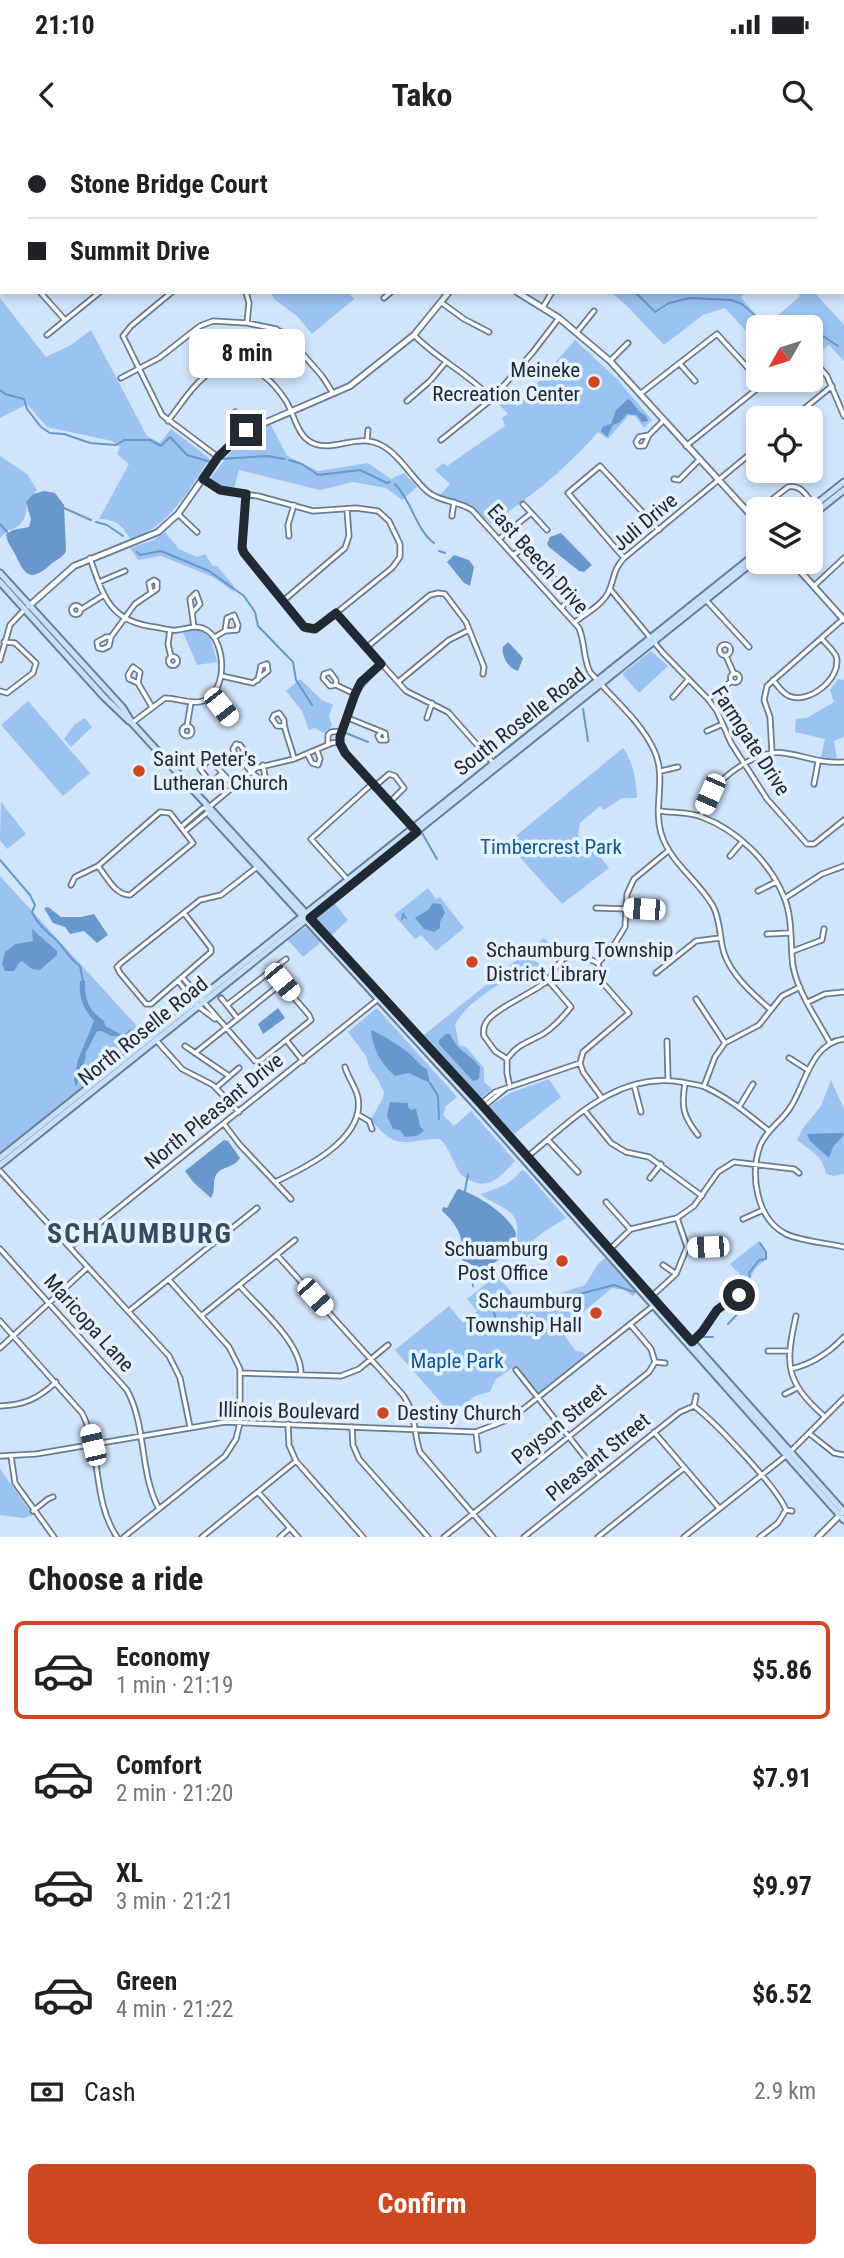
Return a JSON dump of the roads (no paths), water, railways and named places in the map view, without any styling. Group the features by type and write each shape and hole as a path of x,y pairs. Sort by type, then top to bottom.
{"main road":[{"path":"823,499 844,482"},
{"path":"823,507 844,490"},
{"name":"South Roselle Road","path":"306,917 653,640 746,562"},
{"name":"South Roselle Road","path":"704,598 746,567"},
{"path":"0,573 104,697 132,723 480,1107 843,1515"},
{"path":"0,582 28,607"},
{"path":"208,808 210,815 306,917 377,1000 480,1107"},
{"name":"South Roselle Road","path":"306,917 348,880 415,830"},
{"name":"North Roselle Road","path":"0,1158 306,917"},
{"name":"North Roselle Road","path":"0,1168 154,1038"}],"street":[{"path":"42,294 65,320"},
{"path":"47,335 98,294"},
{"path":"170,294 123,336 162,415 218,457"},
{"path":"247,294 249,303 247,323"},
{"path":"384,298 389,294"},
{"path":"0,660 10,625 74,566 158,532 178,514 218,457 246,430 350,386 414,335 448,294"},
{"path":"520,294 559,318 610,361 746,511"},
{"path":"543,307 551,294"},
{"path":"442,303 489,332"},
{"path":"577,332 594,310"},
{"path":"441,440 492,399 559,318"},
{"path":"121,378 159,358 200,326 213,321 247,323 276,328 286,335 322,376 333,393"},
{"path":"640,394 717,334 746,366"},
{"path":"414,335 445,363 479,385 492,399"},
{"path":"610,361 628,343"},
{"path":"407,401 430,381 445,363"},
{"path":"680,363 695,381"},
{"path":"168,421 192,388 215,369 225,365 249,367 259,371 285,400 306,439 317,445 367,441 368,430"},
{"path":"823,371 842,401 844,416"},
{"path":"807,406 832,386"},
{"path":"686,446 747,392"},
{"path":"235,412 246,430"},
{"path":"649,435 663,421"},
{"name":"East Beech Drive","path":"367,441 382,445 391,452 430,495 472,510 575,622 581,632 585,663 599,683 639,727 654,749 661,771"},
{"name":"Juli Drive","path":"575,622 605,598 614,572 624,558 746,457"},
{"path":"674,479 679,480 699,460"},
{"path":"624,558 568,494 600,466 659,530"},
{"path":"203,479 220,490 246,494 318,512 374,509 382,513 398,539 401,554 392,568 336,613 315,629 307,629 242,548 246,494"},
{"path":"775,497 793,486 799,487 805,497"},
{"name":"East Beech Drive","path":"452,516 454,502"},
{"path":"523,504 547,530"},
{"path":"289,536 288,525 294,505"},
{"path":"283,601 345,548 349,531 346,509"},
{"path":"499,539 531,513"},
{"path":"178,514 197,531"},
{"path":"513,555 521,551 558,582 567,600 562,608"},
{"path":"90,558 104,595 112,608 126,619 141,625 170,630 194,626 205,629 215,637 222,676 212,696 203,701 191,702 165,698 132,723"},
{"path":"814,586 844,558"},
{"path":"99,582 125,571"},
{"path":"772,752 770,717 764,692 773,680 844,620 803,574"},
{"name":"Farmgate Drive","path":"610,589 708,699 767,799 810,846 844,820"},
{"path":"111,637 135,604 151,592"},
{"path":"193,612 200,603 197,593 190,598 194,626"},
{"path":"367,647 430,596 445,594 461,614 469,630 484,667 483,674"},
{"path":"80,610 104,595"},
{"path":"704,598 749,647"},
{"path":"336,613 397,682 413,696 448,712 495,765"},
{"path":"215,637 225,631 238,629 234,615 227,618 225,631"},
{"path":"170,630 168,644 171,657"},
{"path":"397,682 449,640 469,630"},
{"path":"773,680 784,693 798,698 829,682 836,665 836,657 821,638"},
{"path":"0,691 7,693 36,668 36,663 15,643 4,642"},
{"path":"708,699 732,681 736,683 740,680 738,675 734,674 726,656"},
{"path":"381,664 361,682 341,732 340,743 345,753 415,830"},
{"path":"732,681 734,674"},
{"path":"222,676 250,683 258,680"},
{"path":"673,697 689,679"},
{"path":"138,683 152,707"},
{"path":"336,685 355,694"},
{"path":"212,696 230,719"},
{"path":"187,726 191,702"},
{"path":"427,718 432,703"},
{"path":"348,718 381,732"},
{"path":"706,731 723,724"},
{"path":"283,726 291,740 295,759"},
{"path":"328,745 328,735 331,732 341,732"},
{"path":"185,831 251,771 263,765 295,759 328,745 340,743"},
{"path":"308,755 312,763 318,765 320,759 317,750"},
{"path":"700,816 710,794 720,782 744,764 772,752 818,762 844,762"},
{"path":"241,757 257,778 262,779 265,776 263,765"},
{"path":"222,773 211,783 200,769 210,759 234,786"},
{"path":"814,784 818,762"},
{"path":"678,767 661,771 660,830 668,851 713,906 719,921 724,956 733,972 771,1010"},
{"path":"348,880 311,839 389,774 395,776 403,785 403,790 390,802"},
{"path":"181,826 203,808 208,808"},
{"path":"660,811 700,816 725,828 756,853 785,898 793,965 800,987 830,1043"},
{"path":"71,886 75,877 98,866 160,812 170,813 191,839 191,846 130,895 125,896 118,892 98,866"},
{"path":"730,856 742,842"},
{"path":"598,963 625,927 627,894 634,879 668,851"},
{"path":"785,898 822,874 844,866"},
{"path":"184,913 211,948 211,952 181,980 151,1004 146,1004 117,967 200,900 221,895 257,867"},
{"path":"758,891 776,882"},
{"path":"596,908 660,910"},
{"path":"793,951 822,940 824,929"},
{"path":"767,934 790,933"},
{"path":"656,973 696,941 720,938"},
{"path":"507,1059 495,1051 484,1036 486,1021 548,981 559,963 567,957 580,956 598,963"},
{"path":"227,1005 286,959"},
{"path":"598,963 602,982 629,1013 583,1052 580,1063 583,1072 602,1098"},
{"path":"181,980 199,1003 255,1061 260,1061 310,1022 310,1016 271,971"},
{"path":"508,1088 507,1059 522,1043 544,1033 571,1007 548,981"},
{"path":"195,1053 282,982"},
{"path":"704,1086 715,1056 725,1043 759,1026 782,996 800,987"},
{"path":"808,1002 825,994 844,992"},
{"path":"221,998 237,1018"},
{"path":"696,999 725,1043"},
{"name":"North Pleasant Drive","path":"70,1247 377,1000"},
{"path":"154,1038 182,1069 216,1087 239,1112"},
{"path":"844,1039 830,1043 815,1058 789,1111 769,1131 761,1146 757,1163 757,1187 763,1210 773,1223 786,1234 844,1247"},
{"path":"287,1041 303,1061"},
{"path":"667,1041 668,1080"},
{"path":"185,1046 229,1076"},
{"path":"789,1058 808,1070"},
{"path":"480,1107 508,1088 580,1063"},
{"path":"216,1087 239,1068"},
{"path":"275,1181 300,1170 330,1150 349,1130 358,1114 358,1097 345,1068"},
{"path":"526,1158 616,1090 668,1080 704,1086 739,1107 769,1131"},
{"path":"685,1083 682,1102 687,1122 698,1135"},
{"path":"739,1107 753,1084"},
{"path":"634,1085 641,1112"},
{"path":"585,1111 611,1143 626,1152 649,1157 702,1196"},
{"path":"358,1114 369,1121 372,1129"},
{"path":"224,1124 238,1143 291,1199"},
{"path":"548,1140 578,1172"},
{"path":"608,1251 631,1229 677,1218 694,1206 718,1172 734,1162 794,1168 799,1173"},
{"path":"650,1178 661,1164"},
{"path":"0,1168 175,1366 183,1388 190,1427"},
{"path":"606,1202 631,1229"},
{"path":"129,1311 257,1208"},
{"path":"743,1219 763,1210"},
{"path":"649,1298 676,1274 687,1247 677,1218"},
{"path":"201,1316 295,1240"},
{"path":"687,1247 708,1247"},
{"name":"Maricopa Lane","path":"0,1249 125,1386 135,1409 150,1487 159,1509"},
{"path":"277,1255 410,1405 420,1452 492,1537"},
{"path":"663,1265 676,1274"},
{"path":"0,1348 88,1267"},
{"path":"124,1537 228,1452 236,1439 240,1423 241,1373 231,1350 169,1280"},
{"path":"239,1285 294,1346 300,1360 301,1375"},
{"path":"690,1343 702,1332 717,1310 738,1294"},
{"name":"Illinois Boulevard","path":"0,1456 93,1445 190,1427 240,1423 476,1432 512,1418 655,1305"},
{"path":"796,1316 788,1351 791,1369 797,1388 804,1398 824,1416"},
{"path":"0,1321 82,1413 89,1427 105,1511 117,1537"},
{"path":"630,1324 651,1349 655,1362 666,1363"},
{"path":"791,1369 806,1366 830,1352 844,1337"},
{"path":"241,1373 341,1376 359,1369 388,1345"},
{"path":"768,1351 788,1351"},
{"name":"Payson Street","path":"444,1537 647,1374 655,1362"},
{"path":"516,1370 600,1476"},
{"path":"0,1406 20,1405 37,1399 57,1382"},
{"path":"785,1394 797,1388"},
{"path":"696,1395 694,1406 706,1415 760,1475 786,1510"},
{"path":"684,1537 788,1454 844,1398"},
{"name":"Pleasant Street","path":"524,1537 532,1535 654,1432 680,1412 694,1406"},
{"path":"491,1412 495,1425"},
{"path":"288,1424 289,1445 296,1461 363,1537"},
{"path":"352,1427 353,1445 359,1459 428,1537"},
{"path":"476,1432 478,1450"},
{"path":"654,1432 719,1508"},
{"path":"810,1434 834,1453 844,1455"},
{"path":"11,1456 15,1483 51,1536"},
{"path":"202,1537 296,1461"},
{"path":"598,1537 684,1468"},
{"path":"258,1492 298,1537"},
{"path":"33,1511 53,1497"},
{"path":"786,1510 792,1511"},
{"path":"760,1537 778,1523 786,1510"},
{"path":"818,1537 843,1515"},
{"path":"280,1537 290,1528"}],"waterway":[{"path":"637,294 655,312 669,303 690,298 731,300 742,304 754,315"},
{"path":"823,336 838,346"},
{"path":"0,390 24,399 27,409 41,427 50,433 64,434 90,443 116,445 124,440 150,440 161,446 170,437 187,455 211,462"},
{"path":"219,459 268,456 284,459"},
{"path":"289,460 302,464 318,475 360,470 390,482"},
{"path":"395,484 423,531 434,543"},
{"path":"64,508 91,520"},
{"path":"96,522 107,525 123,536"},
{"path":"0,524 7,532"},
{"path":"137,552 140,555 161,551 209,571 244,596 255,612 258,626 293,662 296,680 312,705"},
{"path":"439,551 445,553"},
{"path":"583,709 588,741"},
{"path":"346,733 368,742"},
{"path":"422,833 437,859"},
{"path":"0,860 30,895 35,905 32,912 38,923 80,966 83,981"},
{"path":"402,919 403,914 406,918"},
{"path":"124,1048 126,1041"},
{"path":"430,1083 438,1096 439,1119"},
{"path":"465,1191 468,1174"},
{"path":"752,1289 749,1273 759,1260 766,1259 766,1252 760,1243"},
{"path":"473,1286 474,1266"},
{"path":"549,1305 564,1298 614,1285 634,1292"},
{"path":"480,1295 492,1308 499,1324 515,1328 549,1329"},
{"path":"746,1305 751,1295"},
{"path":"728,1324 744,1307"},
{"path":"702,1337 713,1337"}],"place":[{"name":"Meineke Recreation Center","path":"594,382"},
{"name":"Saint Peter's Lutheran Church","path":"139,771"},
{"name":"Schaumburg Township District Library","path":"472,962"},
{"name":"Schuamburg Post Office","path":"562,1261"},
{"name":"Schaumburg Township Hall","path":"596,1313"},
{"name":"Destiny Church","path":"383,1413"}],"district":[{"name":"SCHAUMBURG","path":"140,1233"}],"park label":[{"name":"Timbercrest Park","path":"551,847"},
{"name":"Maple Park","path":"457,1361"}]}
